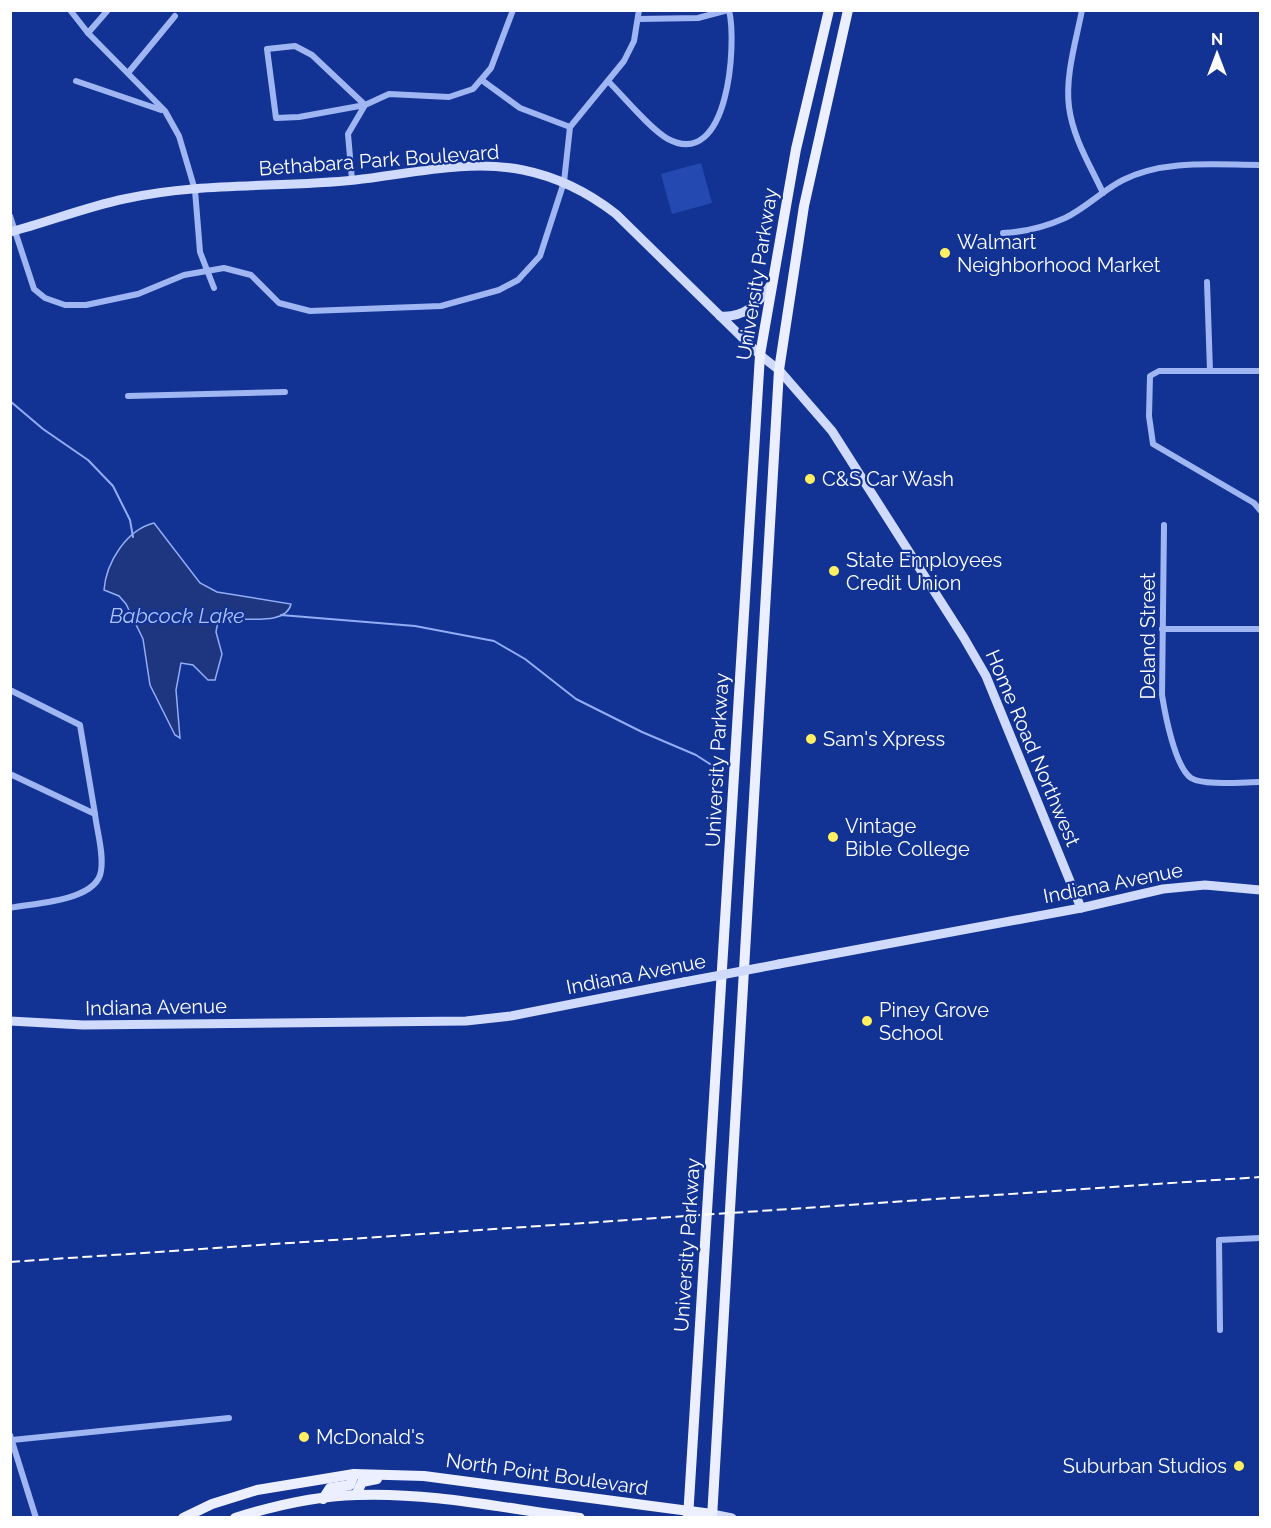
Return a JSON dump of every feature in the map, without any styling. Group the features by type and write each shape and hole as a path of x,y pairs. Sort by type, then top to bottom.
{"main road":[{"name":"University Parkway","path":"688,1515 760,355 796,149 829,10"},
{"name":"University Parkway","path":"712,1516 746,892 779,370 804,206 848,10"},
{"name":"North Point Boulevard","path":"183,1518 212,1504 257,1490 354,1474 388,1474 552,1491 688,1515 712,1516"},
{"path":"323,1499 330,1488 350,1485 354,1474"},
{"path":"356,1495 362,1482 383,1479 388,1474"},
{"name":"North Point Boulevard","path":"235,1518 266,1508 356,1495 416,1497 580,1518"}],"street":[{"path":"70,10 88,33 165,111 184,149 195,190 198,242 214,288"},
{"path":"88,33 108,10"},
{"path":"365,105 312,54 296,46 267,49 276,118 299,117 365,105 389,94 449,97 473,89 483,81 491,68 513,10"},
{"path":"10,216 13,232 34,289 45,298 65,305 86,305 138,294 184,275 224,268 245,272 279,303 310,311 455,304 512,284 529,270 542,252 564,182 570,127 628,54 639,19 639,10"},
{"path":"608,81 667,138 688,142 704,136 714,126 720,113 730,72 732,47 728,10 698,18 639,19"},
{"path":"1082,10 1070,77 1069,106 1078,140 1103,193"},
{"path":"128,73 175,16"},
{"path":"76,81 165,111"},
{"path":"483,81 520,108 570,127"},
{"path":"352,180 348,134 365,105"},
{"path":"1003,234 1034,230 1067,218 1124,180 1171,166 1260,165"},
{"name":"Bethabara Park Boulevard","path":"13,232 125,199 195,190 352,180 493,167 523,170 564,182 596,198 616,214 760,355"},
{"path":"720,316 736,316 744,313 764,296 772,282"},
{"path":"1207,282 1210,371"},
{"name":"Home Road Northwest","path":"760,355 779,370 832,431 986,676 1081,908"},
{"path":"1260,370 1160,371 1150,376 1149,416 1153,444 1254,503 1260,510"},
{"path":"128,396 285,392"},
{"name":"Deland Street","path":"1164,525 1162,695 1165,716 1182,769 1192,779 1260,782"},
{"path":"1162,628 1260,629"},
{"path":"10,908 77,895 93,887 102,870 80,725 12,691"},
{"path":"10,774 94,814"},
{"name":"Indiana Avenue","path":"10,1021 84,1025 466,1021 510,1016 1190,886 1230,886 1260,890"},
{"path":"1220,1330 1219,1240 1260,1238"},
{"path":"36,1518 11,1437 229,1418"},
{"name":"North Point Boulevard","path":"712,1516 732,1518"}],"shaded area":[{"path":"701,163 712,203 672,214 661,174"}],"water":[{"name":"Babcock Lake","path":"154,523 200,583 217,592 291,604 280,616 218,621 216,632 222,654 215,680 208,680 193,665 181,663 176,690 180,738 175,735 150,685 143,639 126,604 119,596 104,590 109,569 119,549 135,533"}],"waterway":[{"path":"10,401 43,429 88,460 113,486 130,520 133,537"},
{"path":"281,615 415,626 494,641 525,659 576,699 642,732 696,755 710,764"}],"railway":[{"path":"10,1262 1260,1177"}],"place":[{"name":"Walmart Neighborhood Market","path":"945,253"},
{"name":"C&S Car Wash","path":"810,479"},
{"name":"State Employees Credit Union","path":"834,571"},
{"name":"Sam's Xpress","path":"811,739"},
{"name":"Vintage Bible College","path":"833,837"},
{"name":"Piney Grove School","path":"867,1021"},
{"name":"McDonald's","path":"304,1437"},
{"name":"Suburban Studios","path":"1239,1466"}]}
